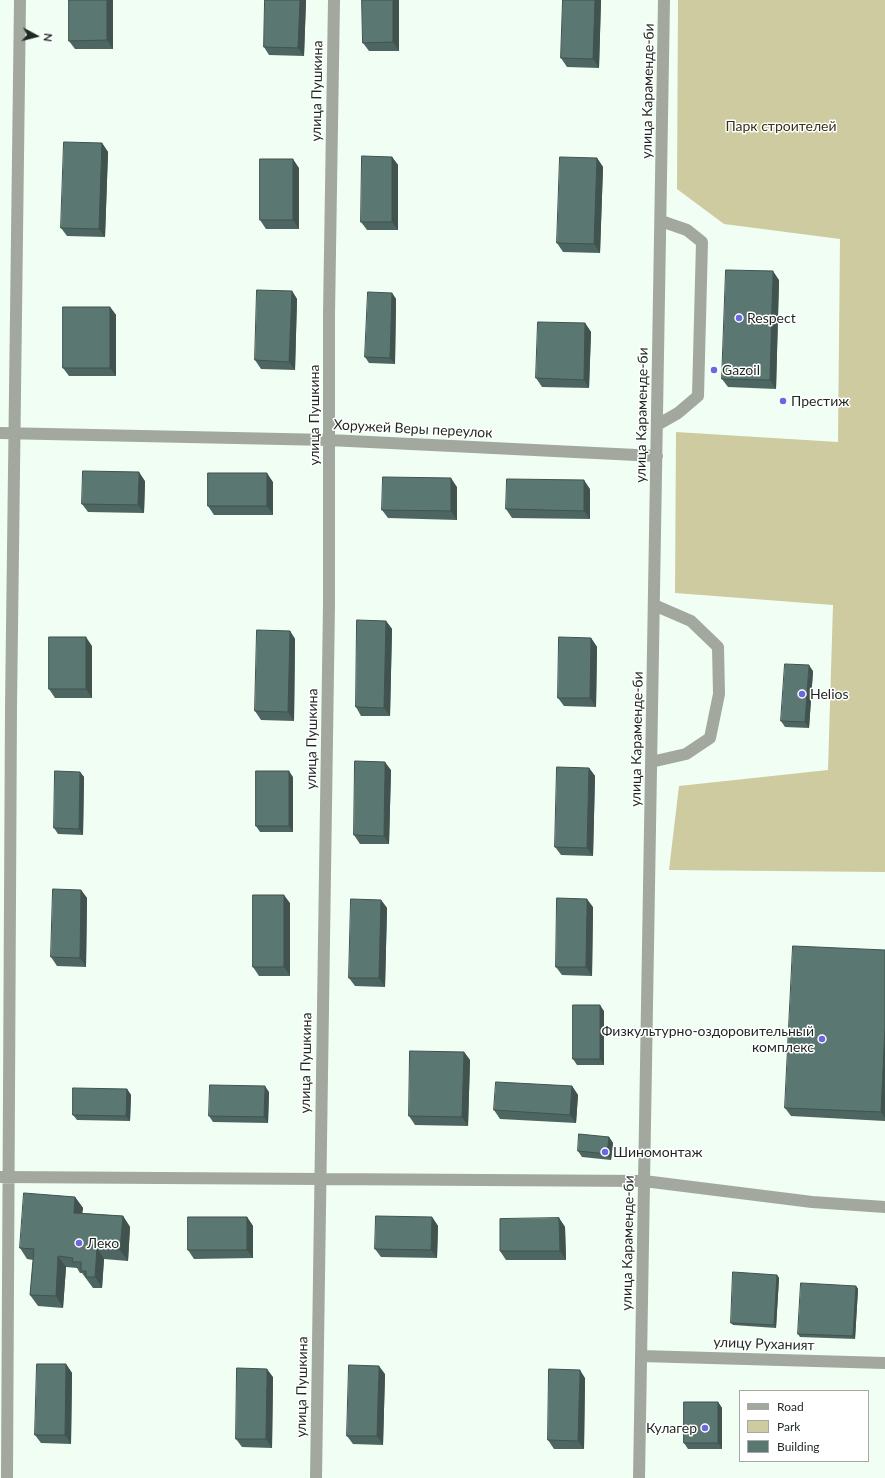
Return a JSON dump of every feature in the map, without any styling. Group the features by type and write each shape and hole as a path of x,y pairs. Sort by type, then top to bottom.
{"street":[{"path":"7,1478 5,1177 20,0"},
{"name":"улица Пушкина","path":"316,1478 329,604 329,440 334,0"},
{"name":"улица Караменде-би","path":"639,1478 664,0"},
{"path":"657,424 678,413 698,396 702,242 687,230 661,220"},
{"name":"Хоружей Веры переулок","path":"0,433 329,440 657,456"},
{"path":"651,762 686,754 710,738 719,694 718,647 690,621 654,604"},
{"path":"5,1177 644,1181 812,1202 885,1207"},
{"name":"улицу Руханият","path":"641,1356 885,1363"}],"green space":[{"name":"Парк строителей","path":"678,0 885,0 885,872 669,870 679,786 828,770 833,605 675,593 676,432 838,442 840,239 724,224 677,189"}],"building":[{"path":"69,0 107,0 107,40 69,41"},
{"path":"265,0 300,0 298,48 264,47"},
{"path":"362,0 393,0 393,42 363,43"},
{"path":"563,0 595,0 593,59 561,58"},
{"path":"64,142 102,143 99,229 61,228"},
{"path":"362,156 392,157 392,222 361,222"},
{"path":"560,157 597,158 594,244 557,243"},
{"path":"260,159 293,159 293,220 260,220"},
{"path":"726,270 773,271 770,380 722,379"},
{"path":"257,290 292,291 289,362 255,360"},
{"path":"368,292 392,293 390,358 365,357"},
{"path":"63,307 110,307 110,368 63,368"},
{"path":"538,322 585,323 584,380 536,378"},
{"path":"83,471 139,472 138,505 82,504"},
{"path":"208,473 267,473 267,506 208,506"},
{"path":"383,477 451,478 451,511 382,510"},
{"path":"507,479 584,480 584,511 506,509"},
{"path":"357,620 386,621 384,708 356,707"},
{"path":"257,630 290,631 288,712 255,711"},
{"path":"49,637 86,637 86,689 49,689"},
{"path":"559,637 591,638 590,698 558,698"},
{"path":"785,664 809,665 805,722 781,721"},
{"path":"355,761 385,762 384,836 354,835"},
{"path":"557,767 589,768 587,848 555,847"},
{"path":"55,771 80,772 79,829 54,828"},
{"path":"256,771 289,771 289,826 256,826"},
{"path":"53,889 81,890 80,958 51,957"},
{"path":"253,895 284,895 284,967 253,967"},
{"path":"557,898 587,899 586,967 556,967"},
{"path":"351,899 381,900 379,978 349,978"},
{"path":"793,946 885,950 885,1028 881,1112 785,1108"},
{"path":"573,1005 600,1005 600,1059 573,1059"},
{"path":"410,1051 464,1052 462,1117 409,1116"},
{"path":"496,1082 572,1086 570,1115 494,1110"},
{"path":"210,1085 265,1086 264,1117 209,1116"},
{"path":"73,1088 127,1089 126,1116 73,1115"},
{"path":"579,1134 609,1137 607,1154 578,1151"},
{"name":"Леко","path":"24,1193 75,1197 74,1213 123,1216 120,1250 97,1248 95,1277 86,1277 86,1271 81,1271 81,1262 72,1262 73,1258 58,1256 56,1296 30,1295 34,1249 20,1248"},
{"path":"376,1216 432,1217 431,1250 375,1249"},
{"path":"188,1217 247,1217 247,1250 188,1250"},
{"path":"559,1218 560,1251 500,1251 500,1219"},
{"path":"733,1272 777,1275 774,1325 731,1323"},
{"path":"801,1283 856,1286 853,1336 798,1334"},
{"path":"37,1364 66,1364 65,1435 35,1435"},
{"path":"349,1365 379,1366 377,1436 347,1436"},
{"path":"237,1368 267,1369 266,1439 236,1439"},
{"path":"549,1369 580,1370 578,1441 548,1440"},
{"name":"Кулагер","path":"684,1402 718,1402 718,1443 684,1443"}],"place":[{"name":"Respect","path":"739,318"},
{"name":"Gazoil","path":"714,370"},
{"name":"Престиж","path":"783,401"},
{"name":"Helios","path":"802,694"},
{"name":"Физкультурно-оздоровительный комплекс","path":"822,1039"},
{"name":"Шиномонтаж","path":"605,1152"},
{"name":"Леко","path":"79,1243"},
{"name":"Кулагер","path":"705,1428"}]}
